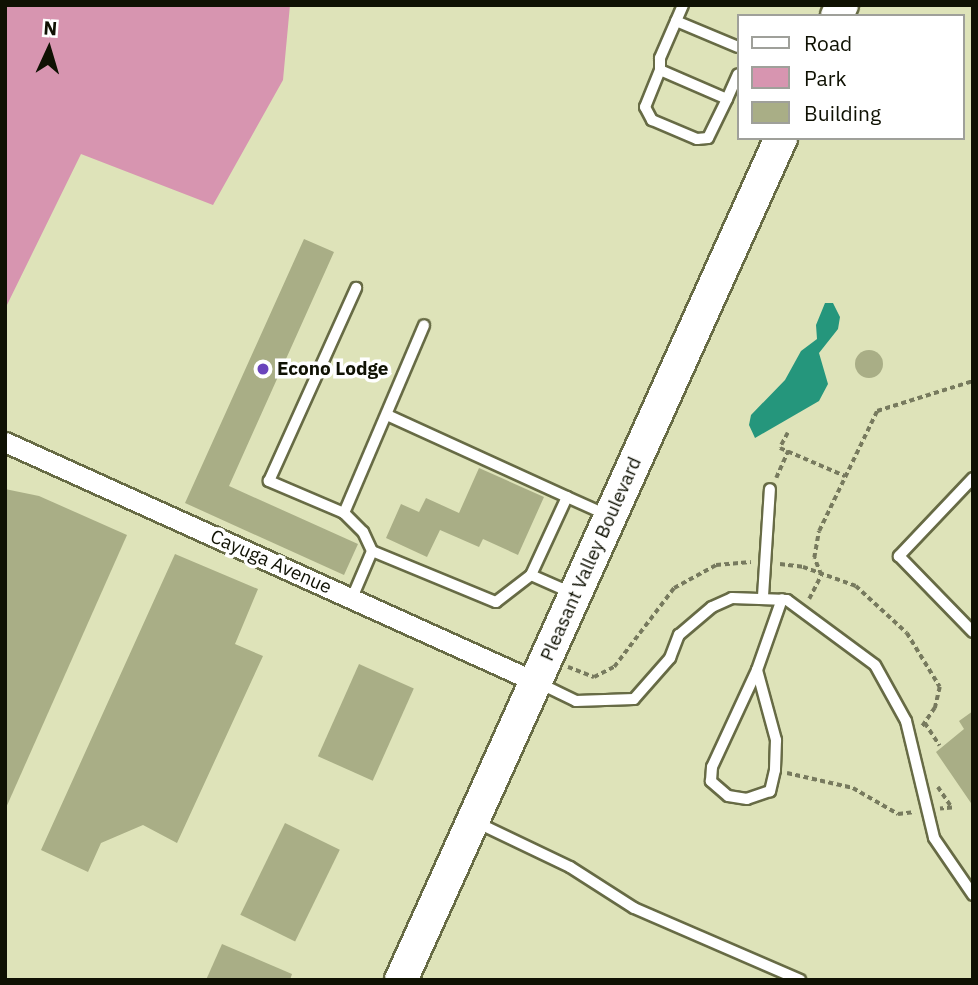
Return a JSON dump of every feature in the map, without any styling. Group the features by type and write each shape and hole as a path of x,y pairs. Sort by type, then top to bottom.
{"main road":[{"name":"Pleasant Valley Boulevard","path":"401,980 779,140"}],"street":[{"name":"Cayuga Avenue","path":"5,442 352,598 541,670"}],"lane":[{"path":"683,5 660,58 660,70 645,107 646,116 697,139 708,138 736,79"},
{"path":"676,21 736,46"},
{"path":"660,70 727,99"},
{"path":"356,288 269,481 344,513 363,532 372,551 496,602 531,575 567,496"},
{"path":"344,513 424,325"},
{"path":"387,415 611,516"},
{"path":"973,478 899,556 973,632"},
{"path":"763,596 770,489"},
{"path":"352,598 372,551"},
{"path":"531,575 575,594"},
{"path":"541,670 576,701 634,699 670,658 689,623 732,598 763,596 782,599 803,610 875,665 906,721 934,838 973,895"},
{"path":"757,670 776,740 775,770 769,791 747,799 728,796 711,781 712,767 757,670 782,599"},
{"path":"474,821 570,867 634,908 800,980"}],"path":[{"path":"803,610 821,575 814,558 819,531 877,411 973,381"},
{"path":"788,433 780,448 845,476"},
{"path":"770,489 788,452"},
{"path":"541,670 594,677 614,667 634,647 654,609 674,588 716,565 733,561 803,567 856,586 894,618 920,650 940,687 939,701 925,723 940,746"},
{"path":"775,770 853,788 898,814"}],"green space":[{"path":"5,5 290,5 283,80 213,205 81,154 5,309"}],"water":[{"path":"825,303 833,303 840,317 838,329 819,353 828,384 819,401 755,438 749,425 751,415 785,380 801,351 817,339 816,325"}],"building":[{"name":"Econo Lodge","path":"304,239 334,252 229,486 358,544 344,575 185,503"},
{"path":"869,350 879,354 883,364 879,374 869,378 859,374 855,364 859,354"},
{"path":"479,468 544,497 518,555 483,539 479,547 440,530 427,557 386,538 401,504 419,512 426,498 459,513"},
{"path":"5,489 39,496 127,535 5,810"},
{"path":"175,554 258,589 235,644 263,656 177,843 143,825 101,843 88,872 41,850"},
{"path":"359,664 414,688 373,781 318,756"},
{"path":"973,711 973,806 936,752 964,729 959,721"},
{"path":"285,823 340,850 295,941 240,915"},
{"path":"222,944 292,974 290,980 206,980"}],"place":[{"name":"Econo Lodge","path":"263,369"}]}
